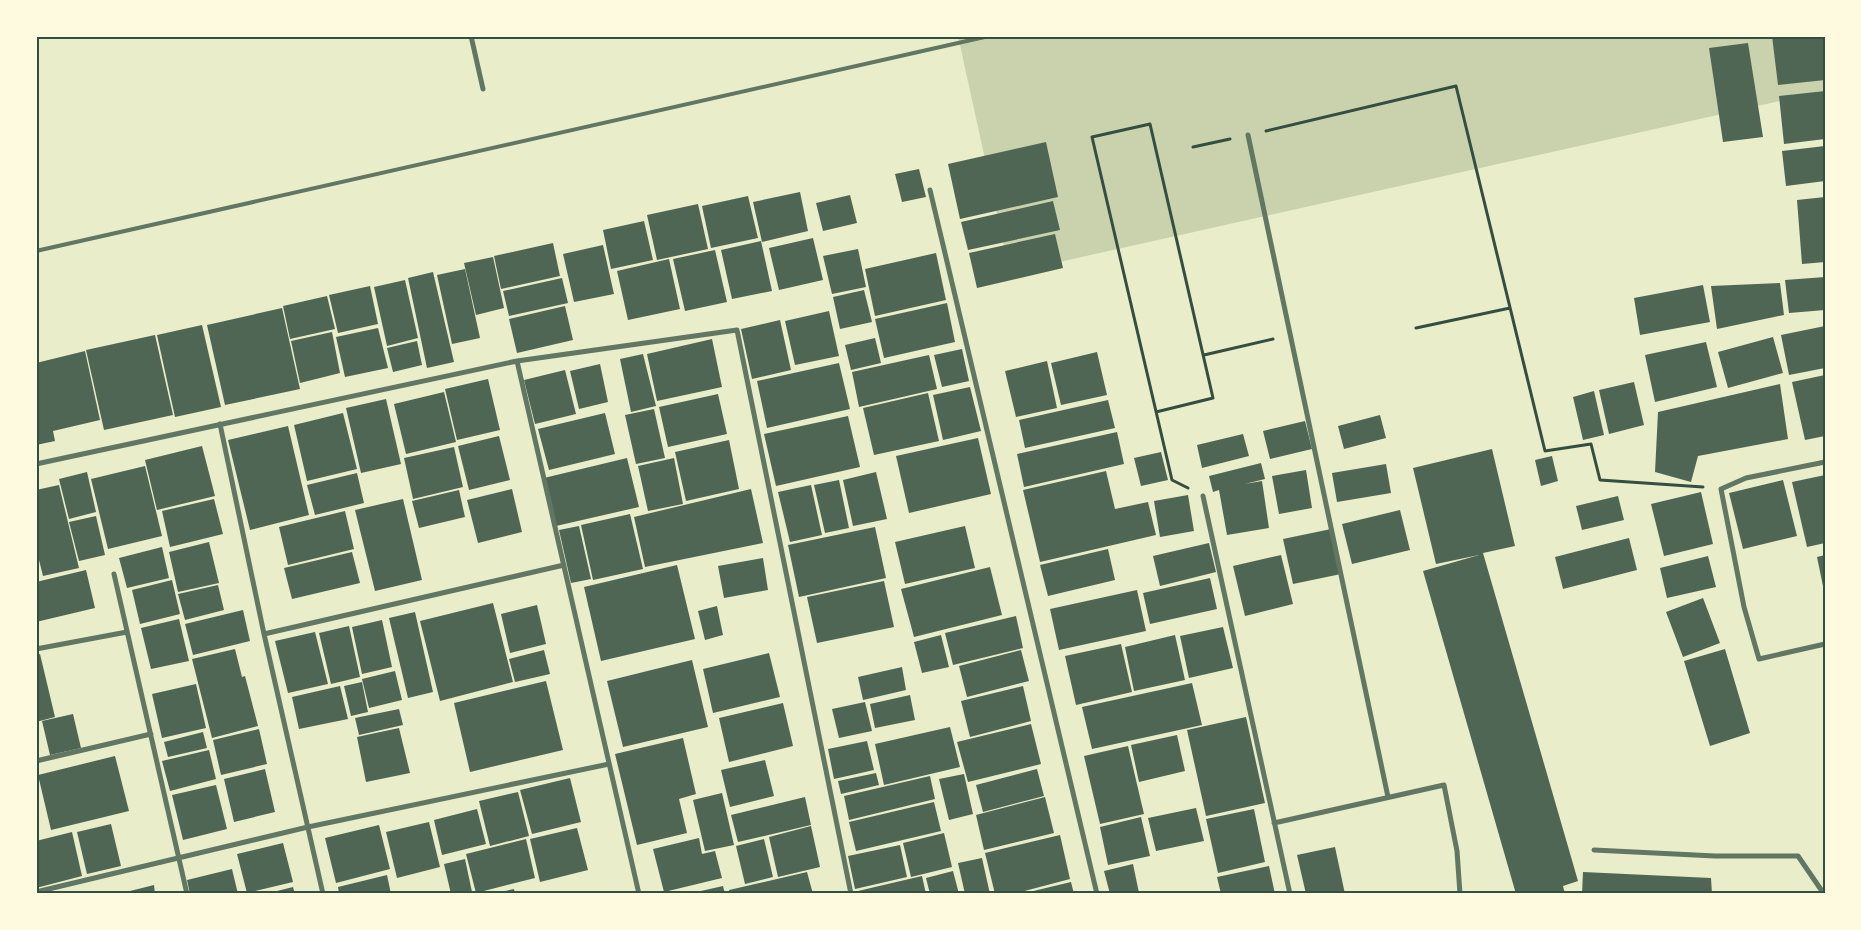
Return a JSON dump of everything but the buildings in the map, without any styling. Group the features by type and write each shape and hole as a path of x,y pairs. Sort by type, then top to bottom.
{"street":[{"path":"471,36 483,89"},
{"path":"1248,135 1388,797"},
{"path":"930,190 1097,894"},
{"path":"36,464 517,361 737,330 851,894"},
{"path":"517,361 639,894"},
{"path":"220,424 264,634 323,894"},
{"path":"1825,462 1746,478 1721,489 1744,607 1759,659 1825,644"},
{"path":"1203,496 1290,894"},
{"path":"264,634 564,565"},
{"path":"114,574 187,894"},
{"path":"36,649 128,632"},
{"path":"36,762 151,734"},
{"path":"36,892 179,860 308,827 610,764"},
{"path":"1274,823 1444,785 1457,851 1460,894"},
{"path":"1594,850 1715,856 1798,856 1824,894"}],"lane":[{"path":"36,252 989,36"}],"path":[{"path":"1192,147 1456,86 1545,451 1591,444 1600,480 1721,489"},
{"path":"1156,412 1213,398 1150,124 1092,137 1156,412 1172,480 1203,496"},
{"path":"1416,328 1510,308"},
{"path":"1204,355 1291,334"}],"green space":[{"path":"958,36 1825,36 1825,91 1010,273"}]}
